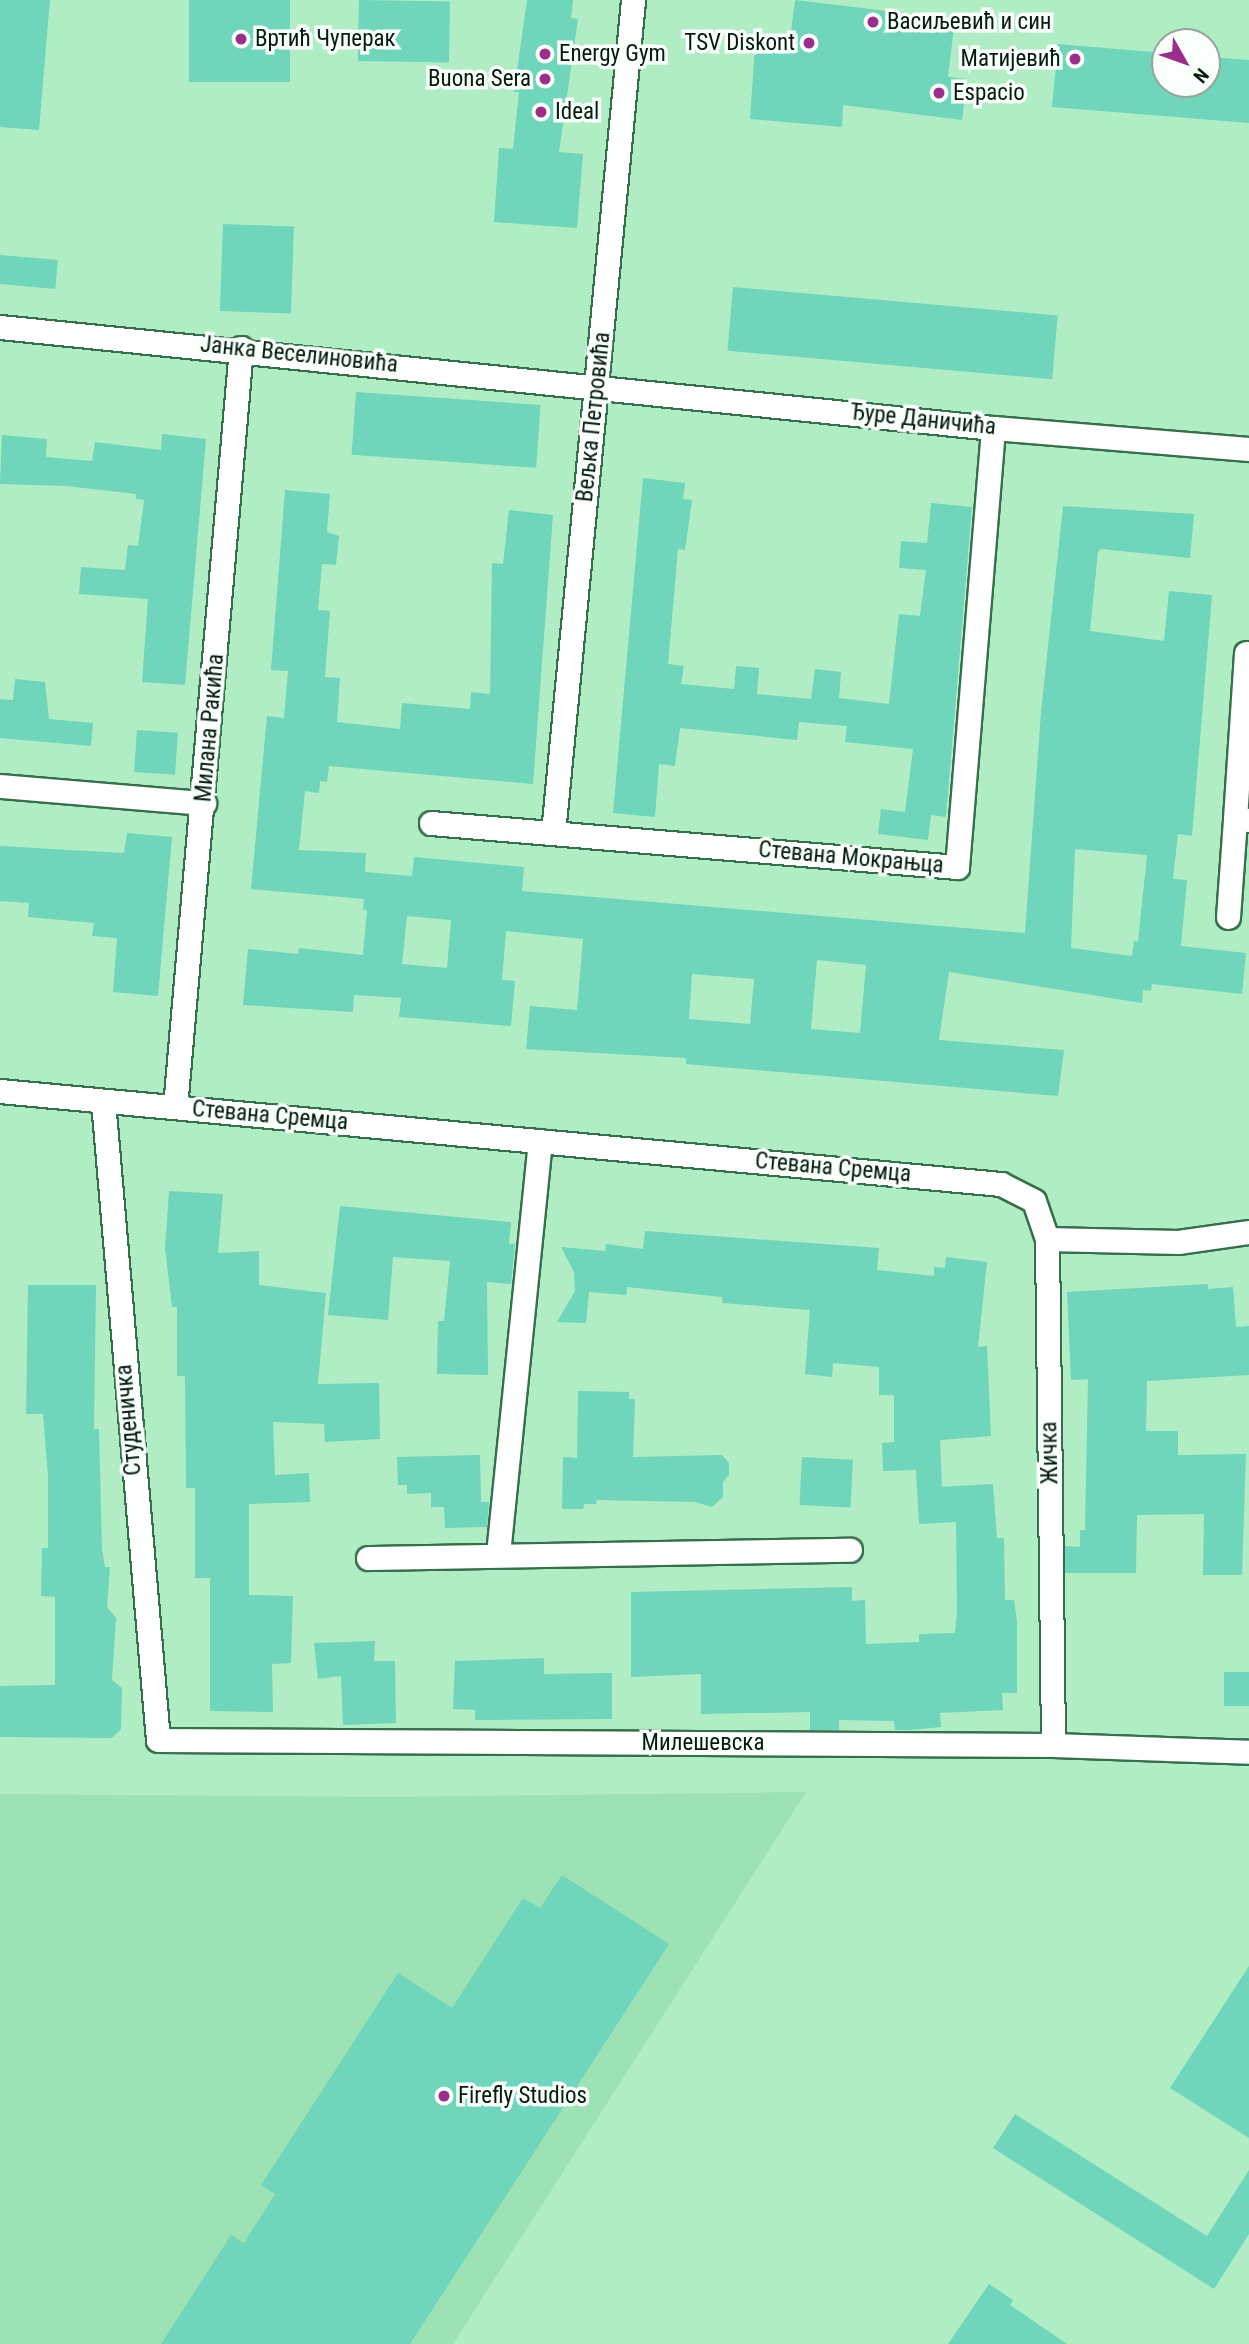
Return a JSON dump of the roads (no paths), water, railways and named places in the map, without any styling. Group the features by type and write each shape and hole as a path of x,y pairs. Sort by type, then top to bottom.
{"street":[{"name":"Вељка Петровића","path":"553,834 633,0"},
{"name":"Јанка Веселиновића","path":"0,327 241,348 597,386"},
{"name":"Милана Ракића","path":"175,1107 204,803 241,348"},
{"name":"Ђуре Даничића","path":"597,386 993,428 1249,449"},
{"name":"Стевана Мокрањца","path":"430,823 957,867 993,428"},
{"path":"1228,917 1242,820 1246,653"},
{"path":"0,786 204,803"},
{"name":"Стевана Сремца","path":"0,1091 1001,1184"},
{"name":"Студеничка","path":"103,1101 158,1740"},
{"path":"498,1554 540,1141"},
{"name":"Жичка","path":"1001,1184 1034,1201 1047,1239 1053,1745"},
{"path":"1047,1239 1178,1242 1249,1231"},
{"path":"368,1558 850,1550"},
{"name":"Милешевска","path":"158,1740 1053,1745 1249,1752"}],"place":[{"name":"Васиљевић и син","path":"873,22"},
{"name":"Вртић Чуперак","path":"241,39"},
{"name":"TSV Diskont","path":"809,43"},
{"name":"Energy Gym","path":"545,54"},
{"name":"Матијевић","path":"1075,59"},
{"name":"Buona Sera","path":"545,79"},
{"name":"Espacio","path":"939,93"},
{"name":"Ideal","path":"541,112"},
{"name":"Firefly Studios","path":"444,2096"}]}
